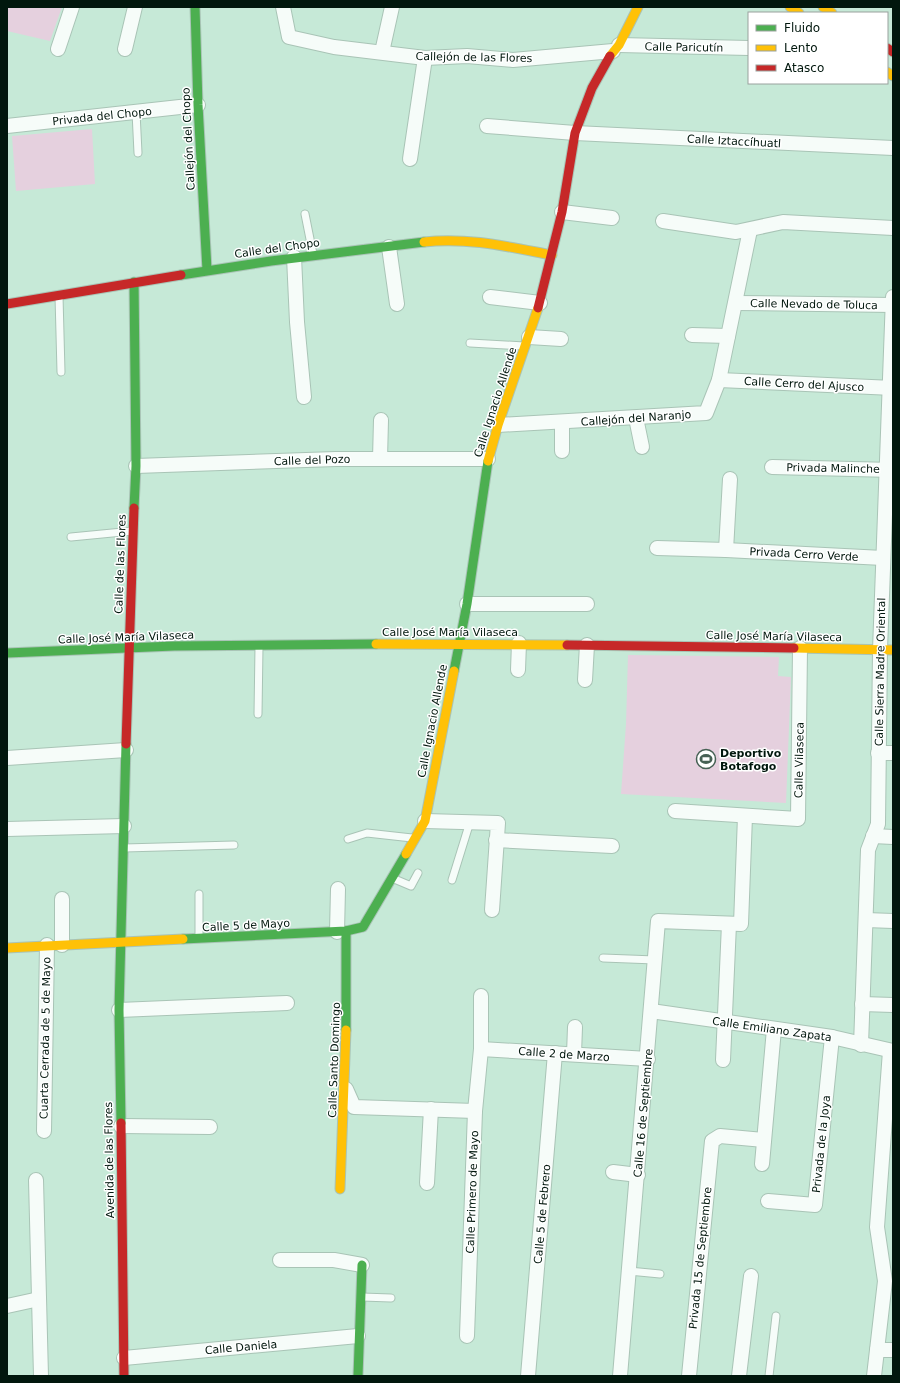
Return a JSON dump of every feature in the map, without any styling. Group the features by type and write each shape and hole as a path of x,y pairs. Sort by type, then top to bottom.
{"street":[{"path":"58,49 72,7"},
{"path":"125,49 135,7"},
{"name":"Callejón del Chopo","path":"195,7 198,105 207,270"},
{"name":"Callejón de las Flores","path":"283,7 289,38 334,47 424,58 467,56 513,60 616,48"},
{"path":"382,52 392,7"},
{"name":"Calle Ignacio Allende","path":"425,821 467,604 488,459 498,425 528,342 540,303 562,212 575,133 592,88 638,7"},
{"name":"Calle Paricutín","path":"616,48 748,48"},
{"path":"410,159 424,58"},
{"name":"Privada del Chopo","path":"7,126 198,105"},
{"name":"Calle Iztaccíhuatl","path":"487,126 575,133 893,148"},
{"path":"562,212 612,218"},
{"path":"663,221 736,232 783,222 893,228"},
{"name":"Callejón del Naranjo","path":"498,425 706,413 719,380 750,230"},
{"name":"Calle del Chopo","path":"7,304 207,270 294,257 453,240 478,242 552,255"},
{"path":"389,247 397,304"},
{"path":"294,257 297,322 304,397"},
{"name":"Calle de las Flores","path":"121,943 128,649 136,466 134,282"},
{"path":"490,297 540,303"},
{"name":"Calle Sierra Madre Oriental","path":"861,1045 868,850 878,824 878,753 886,650 883,558 890,470 893,297"},
{"name":"Calle Nevado de Toluca","path":"736,303 893,306"},
{"path":"692,335 728,336"},
{"path":"528,342 561,339"},
{"name":"Calle Cerro del Ajusco","path":"719,380 891,388"},
{"path":"636,418 642,447"},
{"path":"380,459 381,420"},
{"path":"562,422 562,451"},
{"name":"Calle del Pozo","path":"136,466 336,459 488,459"},
{"name":"Privada Malinche","path":"772,467 890,470"},
{"path":"726,550 730,479"},
{"name":"Privada Cerro Verde","path":"657,548 883,558"},
{"path":"467,604 587,604"},
{"name":"Calle José María Vilaseca","path":"7,653 260,645 460,642 886,650"},
{"path":"518,670 519,643"},
{"path":"585,680 587,645"},
{"name":"Calle Vilaseca","path":"675,811 798,819 800,648"},
{"path":"7,758 126,750"},
{"path":"878,753 893,753"},
{"path":"723,1060 729,924 741,924 745,816"},
{"path":"425,821 498,823 492,910"},
{"name":"Calle 5 de Mayo","path":"7,948 341,932 363,927 425,821"},
{"path":"7,829 124,826"},
{"path":"873,836 893,837"},
{"path":"496,840 612,846"},
{"path":"338,889 341,932"},
{"path":"62,899 62,945"},
{"path":"866,920 893,921"},
{"name":"Calle 16 de Septiembre","path":"620,1376 648,1059 658,921 729,924"},
{"name":"Calle Santo Domingo","path":"340,1189 346,1089 348,999 341,932"},
{"name":"Avenida de las Flores","path":"121,943 119,1010 124,1376"},
{"name":"Cuarta Cerrada de 5 de Mayo","path":"44,1131 47,946"},
{"name":"Calle Primero de Mayo","path":"467,1336 475,1111 481,1049 481,996"},
{"path":"119,1010 287,1003"},
{"path":"862,1004 893,1005"},
{"name":"Calle Emiliano Zapata","path":"651,1011 832,1037 891,1051"},
{"path":"574,1054 575,1027"},
{"path":"762,1164 774,1029"},
{"name":"Privada de la Joya","path":"768,1201 815,1205 832,1037"},
{"name":"Calle 2 de Marzo","path":"481,1049 555,1052 648,1059"},
{"path":"874,1376 885,1281 877,1227 891,1051"},
{"name":"Calle 5 de Febrero","path":"528,1376 555,1052"},
{"path":"346,1089 354,1107 475,1111"},
{"path":"427,1183 431,1109"},
{"path":"121,1126 210,1127"},
{"name":"Privada 15 de Septiembre","path":"689,1376 712,1141 720,1136 764,1140"},
{"path":"613,1172 638,1175"},
{"path":"36,1180 41,1376"},
{"path":"280,1260 334,1260 362,1265 362,1297 358,1336 358,1376"},
{"path":"739,1376 751,1276"},
{"path":"7,1306 40,1299"},
{"name":"Calle Daniela","path":"124,1358 358,1336"},
{"path":"877,1350 893,1350"}],"lane":[{"path":"136,112 138,153"},
{"path":"305,214 313,255"},
{"path":"59,296 61,372"},
{"path":"470,343 528,342"},
{"path":"71,537 133,531"},
{"path":"258,714 260,645"},
{"path":"452,880 470,822"},
{"path":"348,839 367,832 415,839"},
{"path":"123,848 234,845"},
{"path":"392,878 411,886 418,873"},
{"path":"198,939 199,894"},
{"path":"603,958 655,960"},
{"path":"629,1271 660,1274"},
{"path":"362,1297 391,1298"},
{"path":"769,1376 776,1316"}],"shaded area":[{"path":"7,7 62,7 50,41 7,31"},
{"path":"92,129 95,184 16,191 12,136"},
{"name":"Deportivo Botafogo","path":"628,655 779,657 778,676 791,677 786,803 621,794 626,724"}],"traffic: fast":[{"path":"195,7 198,105 207,270"},
{"path":"181,275 271,261 424,242"},
{"path":"134,282 136,466 134,508"},
{"path":"454,671 467,604 488,461"},
{"path":"7,653 174,646 376,644"},
{"path":"121,1123 119,1010 126,744"},
{"path":"183,939 346,931 363,927 406,854"},
{"path":"346,931 346,1030"},
{"path":"358,1376 362,1265"}],"traffic: slow":[{"path":"610,56 619,45 638,7"},
{"path":"790,7 798,12"},
{"path":"823,7 830,12"},
{"path":"888,73 893,76"},
{"path":"424,242 472,242 552,255"},
{"path":"488,461 498,425 538,308"},
{"path":"376,644 567,645"},
{"path":"794,648 893,650"},
{"path":"406,854 425,821 454,671"},
{"path":"7,948 183,939"},
{"path":"340,1189 346,1030"}],"traffic: jam":[{"path":"888,49 893,52"},
{"path":"538,308 562,212 575,133 592,88 610,56"},
{"path":"7,304 181,275"},
{"path":"126,744 134,508"},
{"path":"567,645 794,648"},
{"path":"121,1123 124,1376"}],"place":[{"name":"Deportivo Botafogo","path":"706,759"}]}
